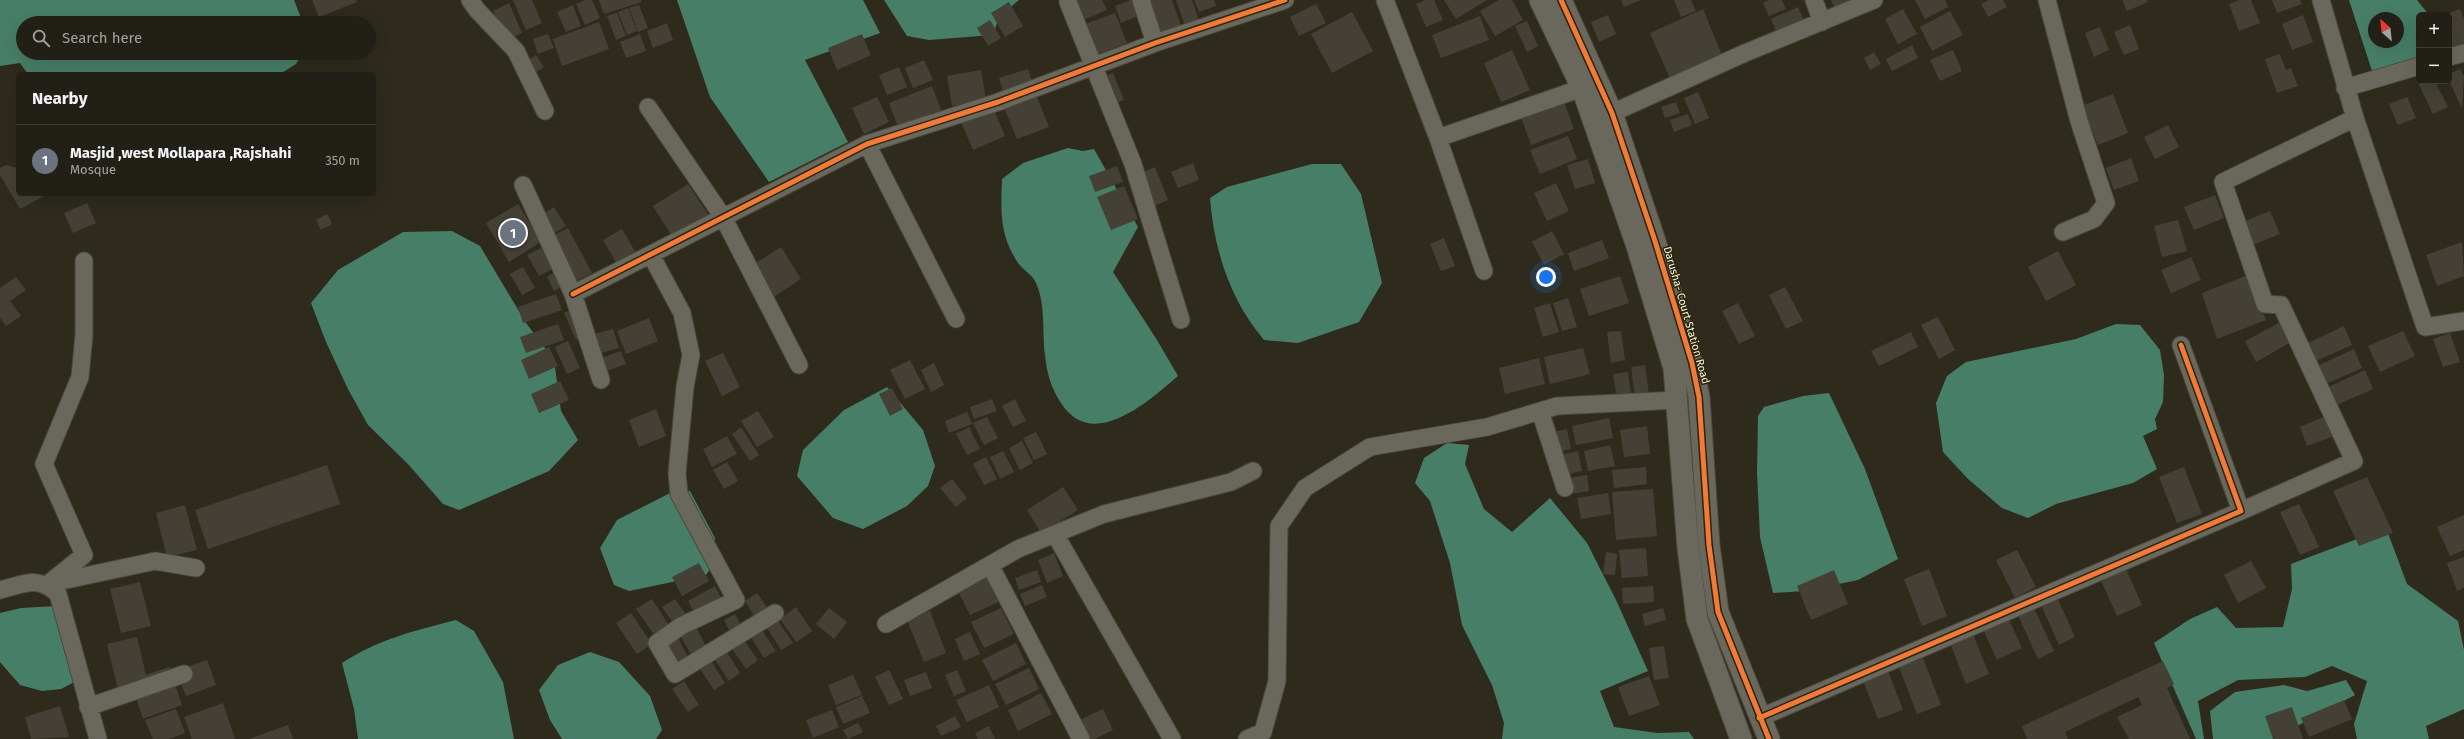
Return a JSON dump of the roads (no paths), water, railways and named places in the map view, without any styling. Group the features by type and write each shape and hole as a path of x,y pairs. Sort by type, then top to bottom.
{"street":[{"path":"470,0 477,10 516,51 545,111"},
{"path":"1141,0 1155,43"},
{"path":"573,294 867,144 998,102 1155,43 1285,0"},
{"path":"1385,0 1438,138 1484,271"},
{"path":"1540,0 1582,88 1637,246 1674,368 1678,400 1681,469 1697,619 1741,739"},
{"name":"Darusha- Court Station Road","path":"1561,0 1612,113 1655,241 1692,363 1699,397 1709,545 1718,612 1759,718 1769,739"},
{"path":"1814,0 1822,22"},
{"path":"1612,113 1874,0"},
{"path":"2047,0 2079,121 2106,203 2094,219 2063,232"},
{"path":"2321,0 2345,88 2425,327 2464,321"},
{"path":"1068,2 1132,164 1180,320"},
{"path":"2452,56 2464,53"},
{"path":"2345,88 2416,67"},
{"path":"1438,138 1582,88"},
{"path":"648,107 723,217 800,365"},
{"path":"1759,718 2354,461 2281,305 2265,304 2223,182 2355,118"},
{"path":"867,144 956,319"},
{"path":"523,185 573,294 601,380"},
{"path":"651,255 682,313 691,355 685,387 677,473 679,494 736,600 681,626 656,643 675,674 775,613"},
{"path":"48,584 84,555 44,464 80,377 84,335 84,261"},
{"path":"2181,345 2241,511"},
{"path":"1247,739 1263,732 1278,681 1279,526 1305,488 1370,447 1487,427 1557,406 1678,400"},
{"path":"1540,411 1565,488"},
{"path":"886,624 1018,549 1056,536 1104,514 1231,482 1254,471"},
{"path":"1056,536 1172,739"},
{"path":"48,584 155,561 196,568"},
{"path":"990,565 1081,739"},
{"path":"0,590 38,581 48,584 58,594 98,739"},
{"path":"88,707 184,674"}],"place":[{"name":"Masjid ,west Mollapara ,Rajshahi","path":"513,233"}]}
